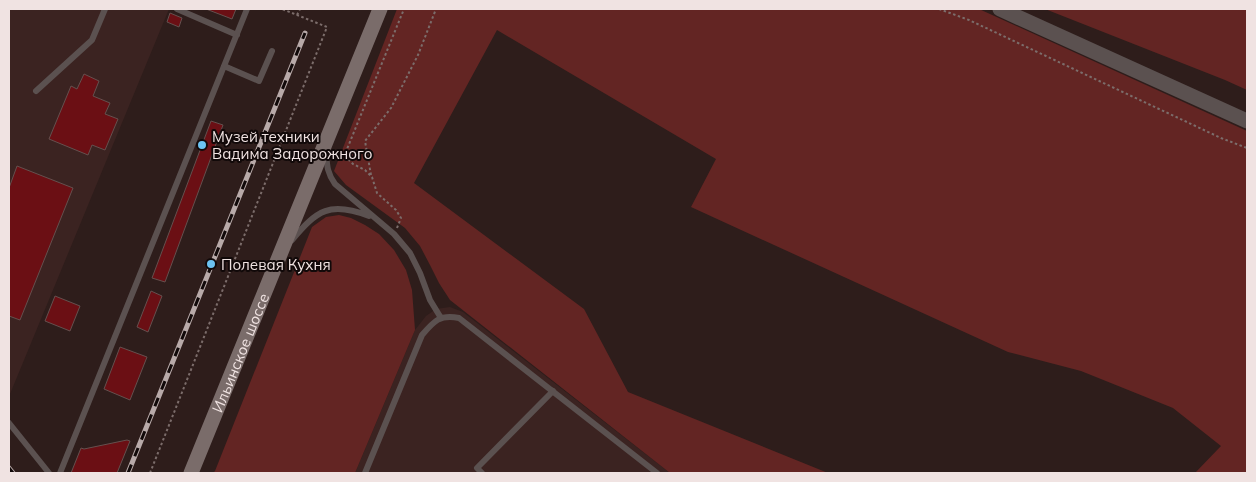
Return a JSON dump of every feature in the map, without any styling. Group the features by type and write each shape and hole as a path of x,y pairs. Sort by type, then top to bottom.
{"main road":[{"name":"Ильинское шоссе","path":"192,473 380,9"}],"street":[{"path":"1000,9 1247,121"}],"lane":[{"path":"36,91 92,40 105,9"},
{"path":"176,9 237,35"},
{"path":"60,473 247,9"},
{"path":"224,66 259,81 272,51"},
{"path":"325,144 329,176 342,191 394,234 410,253 430,300 441,318"},
{"path":"280,254 313,217 323,212 333,209 353,210 374,218"},
{"path":"365,473 422,335 432,324 441,318 449,316 459,318 657,473"},
{"path":"477,472 553,392"},
{"path":"9,423 49,473"}],"path":[{"path":"150,473 327,27 282,9"},
{"path":"298,15 300,9"},
{"path":"372,177 365,170 353,164 345,154 404,9"},
{"path":"394,234 401,218 396,210 377,193 365,141 391,108 418,55 436,9"},
{"path":"940,9 969,20 1212,134 1247,148"}],"shaded area":[{"path":"9,9 169,9 10,394 9,392"},
{"path":"397,9 979,9 1247,131 1247,473 1195,473 1221,446 1173,408 1081,371 1008,352 691,207 716,159 497,30 414,183 584,309 628,392 828,473 670,473 450,300 420,246 405,228 346,185 334,171"},
{"path":"1045,9 1247,9 1247,90 1225,80"},
{"path":"339,215 351,218 365,225 379,234 394,250 406,270 412,290 415,330 355,473 213,473 312,227 326,217"},
{"path":"450,307 463,312 670,473 355,473 415,330 426,316 436,309"}],"building":[{"path":"206,9 236,9 232,19"},
{"path":"170,13 182,18 179,27 167,22"},
{"path":"84,74 99,81 93,96 110,103 105,114 118,119 105,150 92,145 88,155 49,139 71,86 77,89"},
{"path":"211,121 223,125 165,282 152,278"},
{"path":"17,166 73,188 20,320 9,316 9,188"},
{"path":"151,291 162,296 148,332 137,327"},
{"path":"55,296 80,306 70,331 45,321"},
{"path":"120,347 147,357 130,400 104,389"},
{"path":"130,441 117,473 71,473 81,448"}],"railway":[{"path":"128,473 305,33"},
{"path":"9,468 13,473"}],"place":[{"name":"Музей техники Вадима Задорожного","path":"202,145"},
{"name":"Полевая Кухня","path":"211,264"}]}
